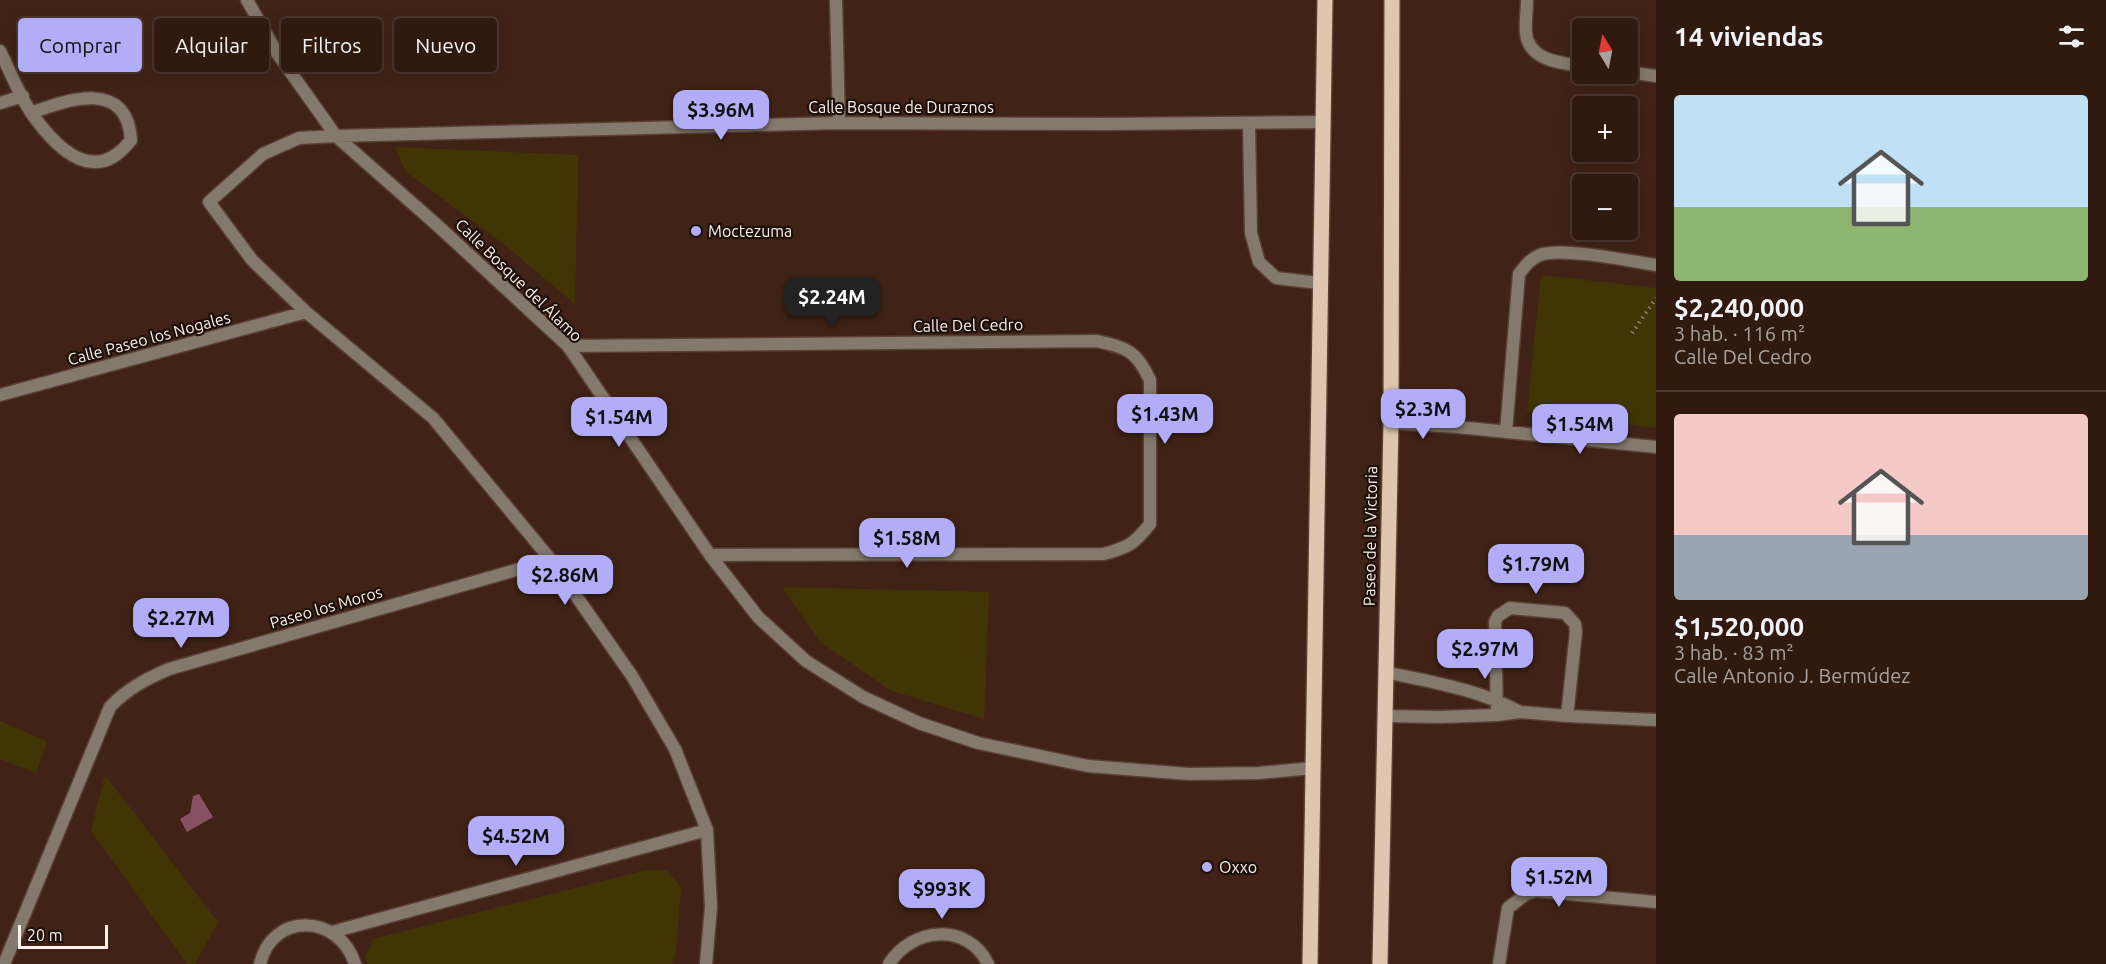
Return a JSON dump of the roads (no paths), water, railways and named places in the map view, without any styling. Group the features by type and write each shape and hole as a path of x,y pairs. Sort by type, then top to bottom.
{"main road":[{"path":"1310,964 1325,0"},
{"name":"Paseo de la Victoria","path":"1380,964 1391,423 1392,0"}],"street":[{"name":"Calle Bosque del Álamo","path":"247,0 277,53 336,136 568,346 710,555 758,618 806,661 863,698 919,723 978,742 1088,766 1189,774 1259,773 1313,768"},
{"path":"836,0 839,123"},
{"path":"1527,0 1526,35 1532,47 1541,56 1554,62 1572,65"},
{"path":"0,51 31,113 58,145 72,156 88,162 110,160 123,151 131,140 128,120 120,107 102,99 84,98 64,101 31,113"},
{"path":"1638,73 1656,76"},
{"path":"0,103 22,96"},
{"name":"Calle Bosque de Duraznos","path":"306,312 252,260 209,202 263,154 299,138 839,123 1322,122"},
{"path":"1249,123 1251,233 1260,262 1276,278 1319,283"},
{"path":"1506,432 1519,274 1528,262 1539,255 1557,252 1656,264"},
{"path":"306,312 434,418 551,560 632,676 675,749 707,830 711,907 706,964"},
{"name":"Calle Paseo los Nogales","path":"0,395 306,312"},
{"name":"Calle Del Cedro","path":"568,346 1097,340 1125,348 1142,363 1150,380 1150,524 1137,540 1124,548 1104,554 710,555"},
{"path":"1391,423 1656,447"},
{"name":"Paseo los Moros","path":"4,964 110,707 124,693 143,680 169,669 551,560"},
{"path":"1497,715 1495,622 1498,616 1510,608 1565,613 1575,624 1567,716"},
{"path":"1385,672 1497,699 1520,711"},
{"path":"1384,716 1497,715 1520,711 1567,716 1656,720"},
{"path":"332,932 707,830"},
{"path":"1499,964 1508,908 1526,894 1536,891 1656,902"},
{"path":"260,964 262,955 271,941 284,931 300,926 317,926 332,932 343,941 351,953 354,964"},
{"path":"890,964 906,945 920,937 934,934 957,936 973,945 985,957 988,964"}],"place":[{"name":"Moctezuma","path":"696,231"},
{"name":"Oxxo","path":"1207,867"}]}
